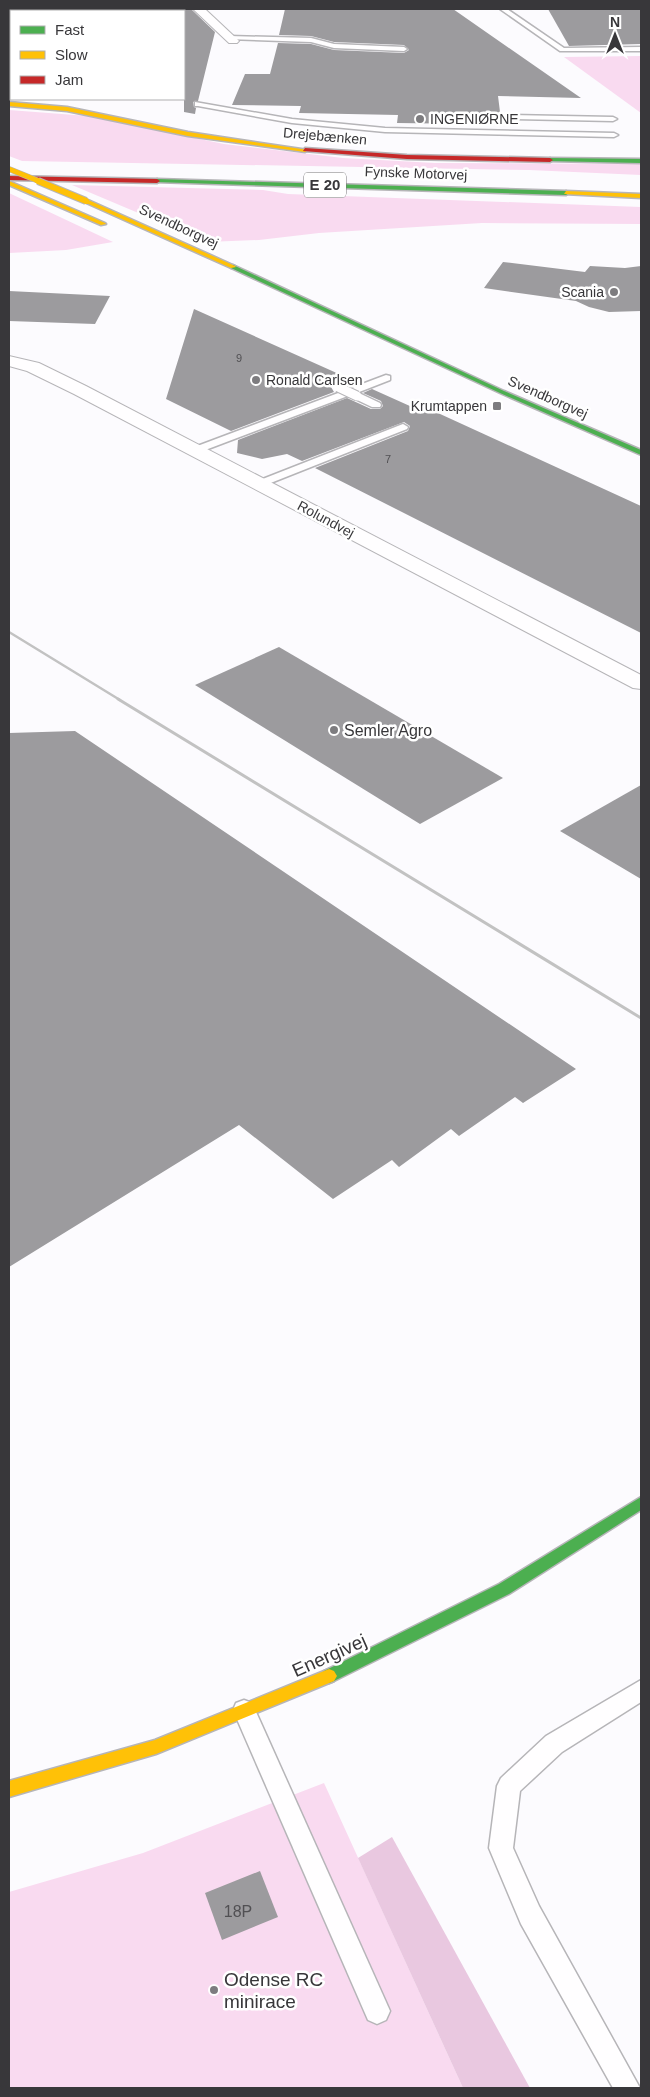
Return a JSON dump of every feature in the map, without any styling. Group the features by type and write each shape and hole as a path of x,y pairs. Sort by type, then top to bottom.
{"main road":[{"path":"32,100 92,106 215,138"},
{"name":"Drejebænken","path":"9,105 57,108 215,138 292,148 399,157 641,161"},
{"path":"9,168 228,171"},
{"name":"Svendborgvej","path":"9,168 172,239 539,410 641,453"},
{"name":"Fynske Motorvej","path":"9,178 294,184 641,196"},
{"path":"9,183 110,228"},
{"name":"Svendborgvej","path":"232,279 334,316"},
{"name":"Svendborgvej","path":"390,340 520,387"},
{"name":"Energivej","path":"9,1790 156,1747 346,1669 504,1589 641,1503"}],"street":[{"path":"199,9 231,39"},
{"name":"Rolundvej","path":"9,361 33,367 196,450 641,684"}],"lane":[{"path":"503,9 562,50 641,49"},
{"path":"231,39 311,40 334,46 404,49"},
{"path":"198,104 292,121 385,130 614,135"},
{"path":"514,117 613,119"},
{"path":"559,118 559,134"},
{"path":"196,450 386,378"},
{"path":"338,387 376,405"},
{"path":"259,484 403,427"},
{"path":"627,2088 530,1915 501,1848 509,1786 554,1744 641,1690"},
{"path":"244,1710 377,2011"}],"shaded area":[{"path":"641,56 641,113 564,57"},
{"path":"9,110 88,116 224,144 343,158 435,163 641,164 641,175 529,170 22,161 9,156"},
{"path":"72,185 263,190 288,194 641,207 641,224 482,223 319,233 259,240 207,242"},
{"path":"9,193 113,242 66,250 9,253"},
{"name":"Odense RC minirace","path":"324,1783 463,2088 9,2088 9,1892 143,1853"},
{"path":"392,1837 530,2088 463,2088 358,1858"}],"building":[{"path":"191,9 215,32 198,101 193,102 196,108 195,114 184,112 184,10"},
{"path":"285,9 453,9 581,98 498,96 501,120 474,120 474,124 397,123 398,115 299,113 301,106 232,105 245,74 270,74 278,43 311,44 334,50 404,53 409,50 404,45 334,42 311,36 279,35"},
{"path":"548,9 641,9 641,44 569,46"},
{"path":"503,262 585,272 590,266 625,268 641,266 641,311 609,312 589,307 576,301 484,288"},
{"path":"9,291 110,296 95,324 9,321"},
{"path":"194,309 359,383 351,386 335,381 331,387 334,392 231,431 166,399"},
{"path":"372,389 421,411 427,408 641,506 641,633 315,468 408,431 410,426 404,422 302,461 287,454 262,459 237,453 238,440 347,398 371,409 380,409 383,406 381,401 363,393"},
{"path":"279,647 503,778 420,824 195,685"},
{"path":"75,731 576,1069 523,1103 515,1097 459,1136 451,1129 399,1167 392,1160 333,1199 239,1125 9,1267 9,733"},
{"path":"641,785 641,879 560,831"},
{"path":"260,1871 278,1917 222,1940 205,1893"}],"railway":[{"path":"9,632 120,700"},
{"path":"118,699 641,1018"}],"traffic: fast":[{"path":"550,160 641,161"},
{"path":"157,181 566,193"},
{"path":"233,267 502,392 641,453"},
{"path":"329,1676 504,1589 641,1503"}],"traffic: slow":[{"path":"9,104 67,109 188,134 305,150"},
{"path":"9,169 86,201"},
{"path":"9,183 103,224"},
{"path":"566,193 641,196"},
{"path":"86,201 233,267"},
{"path":"9,1789 156,1747 329,1676"}],"traffic: jam":[{"path":"305,150 407,157 550,160"},
{"path":"9,178 157,181"}],"place":[{"name":"INGENIØRNE","path":"420,119"},
{"name":"Scania","path":"614,292"},
{"name":"Ronald Carlsen","path":"256,380"},
{"name":"Krumtappen","path":"497,406"},
{"name":"Semler Agro","path":"334,730"},
{"name":"Odense RC minirace","path":"214,1990"}]}
